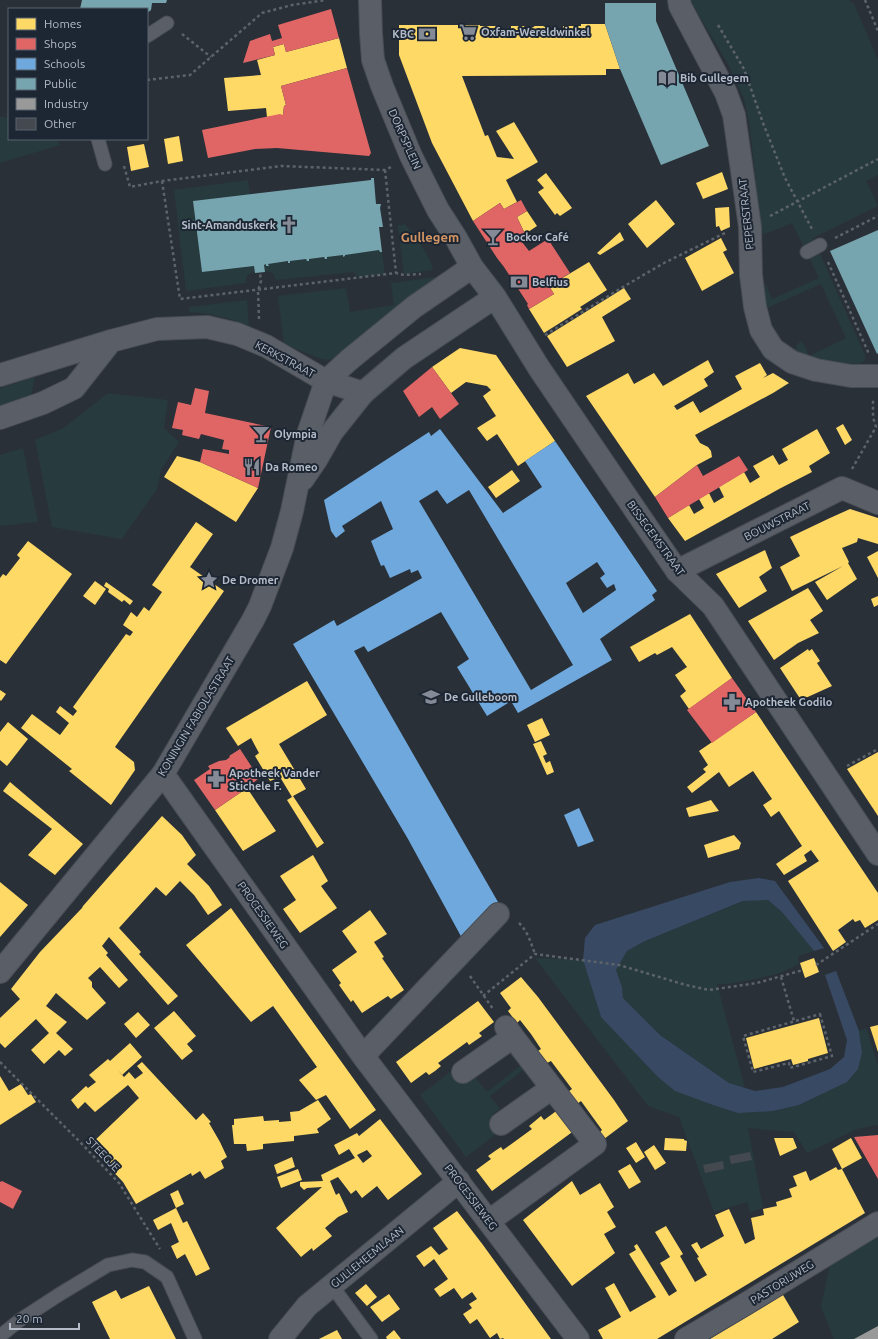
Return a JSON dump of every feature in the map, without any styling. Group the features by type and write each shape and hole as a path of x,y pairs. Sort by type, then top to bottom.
{"street":[{"name":"DORPSPLEIN","path":"370,0 373,60 382,86 411,156 438,210 472,267 495,297"},
{"name":"PEPERSTRAAT","path":"679,0 680,6 726,93 734,116 750,228 750,272 755,307 761,330 773,349 792,362 816,370 875,382"},
{"path":"326,381 349,360 414,307 472,267"},
{"path":"363,393 404,358 495,297"},
{"name":"BISSEGEMSTRAAT","path":"495,297 539,368 678,571 713,606 878,854"},
{"name":"KERKSTRAAT","path":"0,375 110,341 157,329 207,327 237,334 266,346 326,381 363,393"},
{"path":"0,418 43,403 74,388 110,341"},
{"name":"KONINGIN FABIOLASTRAAT","path":"0,972 163,774 253,620 260,606 282,548 292,511 308,434 326,381"},
{"name":"KONINGIN FABIOLASTRAAT","path":"297,488 316,460 332,432 363,393"},
{"path":"842,488 878,503"},
{"name":"BOUWSTRAAT","path":"678,571 842,488"},
{"name":"PROCESSIEWEG","path":"163,774 363,1056 578,1339"},
{"path":"363,1056 498,914"},
{"path":"463,1072 509,1032 595,1144 489,1221"},
{"path":"501,1124 552,1088"},
{"name":"GULLEHEEMLAAN","path":"280,1339 307,1306 459,1181"},
{"name":"PASTORIJWEG","path":"686,1339 878,1223"}],"lane":[{"path":"148,35 167,23"},
{"path":"98,140 105,164"},
{"path":"807,252 820,245"},
{"path":"0,1336 20,1320 53,1298 108,1265 132,1260 145,1262 167,1277 196,1339"},
{"path":"332,1286 371,1339"}],"path":[{"path":"148,80 190,75 262,13 292,5 326,0"},
{"path":"865,0 878,31"},
{"path":"167,23 211,57"},
{"path":"543,336 664,263 728,232 750,228 878,159"},
{"path":"130,187 162,181 281,166 385,170 389,168"},
{"path":"162,181 180,299 396,273 385,170"},
{"path":"797,202 820,245 871,360 875,382 873,417 876,427 842,488"},
{"path":"834,239 878,216"},
{"path":"259,322 258,290 260,272"},
{"path":"827,777 878,748"},
{"path":"498,914 512,918 522,926 529,938 535,954"},
{"path":"816,965 878,924"},
{"path":"483,996 535,954 619,965 686,985 709,990 757,983 803,970"},
{"path":"457,957 509,1032"},
{"path":"781,976 794,1021"},
{"path":"820,1014 832,1056 790,1068 788,1063 753,1072 743,1036 794,1021 820,1014"},
{"name":"STEEGJE","path":"0,1062 120,1183 162,1254 167,1277"}],"green space":[{"path":"690,0 849,0 854,4 878,60 878,175 866,181 878,206 813,238 865,355 865,361 859,364 826,363 795,352 797,344 802,341 809,356 846,338 821,284 767,308 765,283 772,299 819,278 792,223 765,234 761,233 750,127 744,99 729,66"},
{"path":"0,116 8,118 8,140 58,140 60,145 0,163"},
{"path":"248,180 250,194 193,201 202,272 254,266 255,272 248,276 246,283 186,291 174,190"},
{"path":"405,224 425,251 433,267 432,270 404,274 398,226"},
{"path":"379,250 382,252 385,274 358,277 353,272 276,280 272,273 265,271 264,265 266,264 268,266 268,264 288,261 288,263 290,263 290,261 306,259 309,261 309,259 324,257 327,259 327,257 343,255 343,257 345,255"},
{"path":"436,277 440,278 340,357 329,360 321,359 284,344 278,296 346,288 350,312 394,305 391,283"},
{"path":"247,300 249,326 220,316 189,312 189,307"},
{"path":"35,377 31,396 0,406 0,388"},
{"path":"108,393 168,400 164,428 179,442 161,470 157,489 122,539 52,527 35,440 62,429"},
{"path":"23,448 38,522 0,526 0,455"},
{"path":"768,900 782,912 814,951 798,956 799,964 780,973 728,984 717,984 745,1088 729,1083 660,1035 623,998 622,987 616,970 627,951 645,941 744,901"},
{"path":"535,958 583,960 601,1017 773,1111 799,1105 847,1082 858,1069 862,1053 859,1031 866,1028 878,1065 878,1125 857,1129 807,1153 794,1132 748,1128 763,1208 750,1212 747,1202 714,1212 679,1117 648,1106"},
{"path":"513,1051 536,1081 533,1083 523,1070 490,1096 500,1109 493,1114 497,1119 489,1126 495,1135 466,1157 420,1095 457,1067 469,1082 476,1078 487,1092 520,1066 510,1054"},
{"path":"878,1236 878,1326 854,1339 834,1339 821,1307 830,1264"}],"water":[{"path":"759,878 775,881 824,948 814,951 782,912 768,900 743,901 645,941 627,951 616,970 622,987 623,998 660,1035 729,1083 755,1091 783,1087 830,1069 844,1057 847,1040 825,975 836,971 859,1031 862,1053 858,1069 847,1082 799,1105 773,1111 738,1113 675,1091 658,1077 601,1017 583,960 585,938 595,925 730,882"}],"building: Homes":[{"path":"581,24 605,24 620,69 606,69 606,75 462,76 485,136 488,135 497,157 514,159 496,131 514,122 538,162 506,180 517,202 504,209 500,203 473,221 432,143 399,55 399,25 480,25 497,26 497,29 511,29 511,26 524,26 525,29 530,29 535,26 543,26 549,29 563,29 563,26 581,26"},
{"path":"339,38 347,68 281,86 286,105 284,106 283,115 267,117 266,108 228,111 224,78 261,75 257,60 275,55 273,47 284,44 286,52"},
{"path":"179,136 183,161 168,164 164,139"},
{"path":"144,144 149,167 131,171 127,147"},
{"path":"722,172 728,189 703,199 696,183"},
{"path":"546,173 572,208 560,216 557,213 555,215 538,192 544,188 537,180"},
{"path":"656,200 675,224 647,248 628,224"},
{"path":"729,207 730,227 721,231 719,226 716,227 715,208"},
{"path":"527,211 537,226 525,234 517,217"},
{"path":"620,232 624,240 600,255 597,253"},
{"path":"721,238 727,250 723,252 734,273 702,291 685,258"},
{"path":"589,262 607,290 580,307 582,309 544,333 529,309 554,294 549,286"},
{"path":"624,288 631,299 602,317 615,341 567,367 547,336"},
{"path":"460,348 496,355 555,441 518,466 497,434 487,441 477,428 496,416 483,396 491,390 487,386 466,382 451,393 432,367"},
{"path":"708,360 714,372 704,379 708,386 674,406 677,410 693,401 700,413 742,389 735,376 760,363 767,375 763,378 773,373 789,383 695,435 700,443 708,447 711,451 712,457 697,465 655,497 586,396 628,373 634,384 654,373 663,386"},
{"path":"843,424 852,440 845,445 836,428"},
{"path":"817,429 830,453 809,466 812,472 685,541 668,518 689,505 694,514 704,508 699,499 709,493 714,503 724,497 719,487 744,472 750,483 760,477 753,466 773,455 779,465 788,460 782,449"},
{"path":"177,456 200,462 258,488 236,522 164,477"},
{"path":"512,470 520,481 496,498 488,487"},
{"path":"850,509 878,518 878,544 858,538 857,542 842,548 857,579 827,600 815,582 843,566 792,591 780,567 800,556 790,537"},
{"path":"196,522 213,534 190,567 224,591 115,747 134,762 135,770 111,805 69,771 72,769 21,728 32,714 60,735 69,723 56,712 60,706 73,716 77,711 73,707 126,634 130,636 133,632 123,625 131,612 137,617 144,607 149,611 162,592 152,585"},
{"path":"28,541 72,574 6,664 0,660 0,578 3,574 6,576 20,558 17,555"},
{"path":"765,550 772,568 759,577 767,591 739,608 716,574"},
{"path":"878,551 878,578 867,557"},
{"path":"95,581 106,589 95,605 83,596"},
{"path":"106,582 133,601 130,605 124,600 122,602 108,592 109,589 104,586"},
{"path":"808,588 823,611 810,620 819,633 798,643 774,660 748,621"},
{"path":"878,596 878,605 874,607 871,599"},
{"path":"690,614 732,678 689,709 680,696 686,691 675,675 687,667 672,647 657,655 655,653 639,662 630,647"},
{"path":"808,649 809,651 812,649 820,661 817,663 832,686 801,700 780,668"},
{"path":"307,681 327,715 279,744 306,789 293,796 324,843 317,848 287,800 292,797 280,777 270,781 255,756 259,753 251,738 238,746 226,728"},
{"path":"0,690 6,694 1,701 0,700"},
{"path":"756,712 878,893 878,920 865,928 860,920 855,922 853,919 838,930 846,942 833,951 788,881 819,861 811,850 804,855 807,861 784,875 776,864 802,846 779,811 771,817 763,805 772,799 753,771 729,787 719,772 692,793 687,787 706,772 703,769 708,765 699,751"},
{"path":"542,718 550,735 535,742 527,725"},
{"path":"8,722 28,739 7,766 0,760 0,732"},
{"path":"541,741 547,754 543,756 546,763 550,761 554,772 547,775 533,744"},
{"path":"878,752 878,816 847,769"},
{"path":"10,782 83,844 55,875 28,855 52,829 3,791"},
{"path":"247,788 276,831 243,851 215,810"},
{"path":"711,800 719,811 689,817 686,808"},
{"path":"162,816 182,835 196,855 187,864 209,886 222,905 208,915 194,895 180,881 166,896 156,887 119,928 141,952 139,954 178,996 168,1005 109,937 102,946 108,953 106,955 128,980 119,988 100,967 88,978 92,982 92,987 106,1003 87,1020 56,993 46,1006 67,1022 56,1033 73,1049 65,1056 59,1050 44,1064 31,1050 49,1033 36,1019 5,1048 0,1043 0,1018 20,999 11,989 40,952 82,908"},
{"path":"734,835 741,843 739,849 708,858 704,845"},
{"path":"313,855 328,881 321,886 337,908 300,933 283,909 296,900 280,876"},
{"path":"0,882 28,905 0,937"},
{"path":"231,908 376,1110 350,1129 326,1095 316,1100 299,1080 317,1067 273,1006 251,1022 186,945"},
{"path":"370,910 387,934 374,942 384,957 382,958 404,990 391,999 388,996 362,1013 353,1000 351,1002 339,985 341,983 332,970 357,952 342,931"},
{"path":"814,958 819,972 805,978 800,963"},
{"path":"521,977 538,997 628,1121 604,1139 599,1133 602,1130 581,1101 577,1104 568,1092 572,1089 551,1061 547,1063 538,1051 541,1049 531,1034 520,1020 517,1023 508,1011 511,1008 500,993"},
{"path":"478,1001 494,1022 479,1033 482,1036 469,1045 467,1042 438,1063 441,1066 435,1071 429,1075 426,1072 411,1083 396,1062"},
{"path":"174,1011 196,1036 187,1044 193,1051 182,1060 154,1028"},
{"path":"138,1012 150,1025 136,1038 124,1024"},
{"path":"819,1018 828,1053 793,1065 791,1059 754,1069 746,1038"},
{"path":"878,1025 878,1052 870,1027"},
{"path":"130,1043 142,1057 122,1075 124,1077 129,1072 135,1079 143,1073 137,1066 142,1062 196,1120 203,1113 211,1122 209,1123 227,1157 221,1161 224,1168 205,1179 200,1171 192,1176 191,1173 136,1204 123,1182 89,1146 139,1098 128,1085 95,1112 85,1102 78,1109 71,1100 86,1086 88,1088 96,1082 89,1075 108,1059 110,1061"},
{"path":"0,1076 9,1091 21,1084 28,1095 31,1094 36,1102 0,1125"},
{"path":"318,1100 331,1119 317,1129 319,1133 294,1136 294,1141 263,1144 263,1149 247,1151 246,1144 234,1144 232,1125 234,1125 234,1119 263,1116 264,1121 291,1121 290,1112 299,1111"},
{"path":"559,1109 575,1130 492,1191 476,1170 491,1159 488,1156 501,1147 503,1150 532,1129 529,1126 541,1116 544,1120"},
{"path":"380,1119 422,1174 388,1200 377,1186 362,1198 356,1190 351,1194 338,1177 330,1181 336,1195 339,1193 348,1212 338,1217 325,1228 332,1236 313,1251 312,1248 301,1257 276,1228 322,1187 307,1188 304,1190 300,1186 300,1182 323,1181 321,1175 355,1158 349,1149 339,1155 334,1145 357,1133 359,1136","holes":["367,1150 372,1156 363,1163 357,1155"]},
{"path":"665,1138 684,1139 687,1141 686,1151 664,1150"},
{"path":"774,1138 793,1138 797,1148 780,1156"},
{"path":"851,1138 862,1158 842,1169 832,1149"},
{"path":"636,1142 645,1157 636,1163 626,1148"},
{"path":"654,1145 666,1163 655,1170 644,1152"},
{"path":"292,1157 295,1167 277,1174 274,1165"},
{"path":"630,1164 641,1182 629,1189 618,1171"},
{"path":"836,1167 838,1170 842,1169 865,1213 657,1339 603,1339 598,1330 621,1317 605,1288 614,1283 630,1312 656,1297 629,1254 636,1250 634,1246 637,1244 669,1296 677,1291 660,1263 670,1257 655,1232 666,1226 683,1254 680,1256 695,1282 707,1275 697,1258 699,1257 691,1245 697,1242 701,1249 724,1236 715,1215 729,1209 745,1244 755,1239 751,1218 764,1215 763,1209 777,1206 776,1202 792,1197 789,1189 797,1186 793,1176 806,1171 810,1181"},
{"path":"298,1169 302,1180 281,1188 277,1177"},
{"path":"572,1181 580,1195 600,1183 614,1207 607,1212 616,1227 604,1234 615,1253 572,1286 523,1220"},
{"path":"178,1190 184,1204 176,1208 170,1194"},
{"path":"176,1208 183,1223 187,1221 210,1269 196,1276 185,1254 177,1259 171,1246 179,1242 171,1223 158,1230 153,1220"},
{"path":"457,1211 551,1339 500,1339 497,1333 490,1338 477,1319 470,1324 463,1314 472,1308 469,1304 477,1299 472,1292 462,1299 454,1288 440,1297 434,1289 448,1279 434,1259 424,1267 416,1256 431,1246 439,1255 448,1249 433,1228"},
{"path":"366,1284 377,1297 367,1306 355,1293"},
{"path":"149,1286 176,1339 110,1339 92,1302 116,1290 121,1299"},
{"path":"389,1294 400,1309 382,1322 370,1307"},
{"path":"783,1295 799,1322 772,1339 710,1339"},
{"path":"337,1330 342,1339 319,1339"},
{"path":"394,1330 401,1339 387,1339 386,1337"}],"building: Shops":[{"path":"331,9 339,38 286,52 284,44 273,47 275,55 243,63 250,41 270,34 272,41 282,38 278,25"},
{"path":"347,68 371,153 369,156 277,148 255,149 208,158 202,130 280,114 283,115 284,106 286,105 281,86"},
{"path":"521,200 527,211 517,217 525,234 518,237 529,251 548,239 570,273 549,286 554,294 529,309 528,304 473,221 500,203 504,209"},
{"path":"432,367 459,404 440,419 432,407 419,417 403,391"},
{"path":"195,388 209,391 205,413 271,427 258,488 200,462 203,449 229,454 229,450 222,449 224,440 201,434 199,439 182,435 183,430 172,428 178,402 191,405"},
{"path":"739,456 748,470 668,518 655,497 697,465 703,476"},
{"path":"732,678 756,712 712,743 687,710"},
{"path":"240,749 259,778 215,810 194,780 210,769 208,766 219,761 226,760 230,757 229,756"},
{"path":"878,1135 878,1179 854,1137"},
{"path":"2,1181 22,1191 13,1209 0,1202 0,1182"}],"building: Schools":[{"path":"440,429 503,513 542,487 525,461 555,441 657,591 652,595 655,600 600,639 612,660 518,713 511,701 487,716 457,667 469,659 441,612 368,652 364,646 354,651 498,902 463,940 408,839 293,644 334,620 337,626 422,578 418,570 411,573 410,569 390,578 384,565 381,566 371,541 393,529 381,501 342,526 345,531 336,538 331,531 324,500 429,432 431,436","holes":["437,490 447,504 469,490 573,665 531,690 419,501","597,562 605,574 600,578 607,588 614,584 616,590 583,613 566,583"]},
{"path":"579,808 594,841 578,847 564,815"}],"building: Public":[{"path":"82,0 167,0 166,3 152,3 151,10 148,12 148,8 80,8"},
{"path":"605,3 656,3 656,21 709,146 661,165 620,69 605,24"},
{"name":"Sint-Amanduskerk","path":"371,178 374,178 376,204 381,204 380,208 383,227 379,227 382,252 379,250 345,255 343,257 343,255 327,257 327,259 324,257 309,259 309,261 306,259 290,261 290,263 288,263 288,261 268,264 269,266 266,266 266,264 264,265 265,272 255,273 254,266 202,272 193,201 371,180"},
{"path":"878,230 878,353 877,354 830,251"}],"building: Industry":[{"path":"878,1326 878,1339 854,1339"}],"building: Other":[{"path":"750,1152 752,1160 731,1164 729,1156"},
{"path":"723,1161 724,1169 705,1173 703,1165"}],"place":[{"name":"Oxfam-Wereldwinkel","path":"468,32"},
{"name":"KBC","path":"427,34"},
{"name":"Bib Gullegem","path":"667,78"},
{"name":"Sint-Amanduskerk","path":"289,225"},
{"name":"Bockor Café","path":"493,237"},
{"name":"Belfius","path":"519,282"},
{"name":"Olympia","path":"261,434"},
{"name":"Da Romeo","path":"252,467"},
{"name":"De Dromer","path":"209,580"},
{"name":"De Gulleboom","path":"431,697"},
{"name":"Apotheek Godilo","path":"732,702"},
{"name":"Apotheek Vander Stichele F.","path":"216,779"}],"district":[{"name":"Gullegem","path":"430,237"}]}
